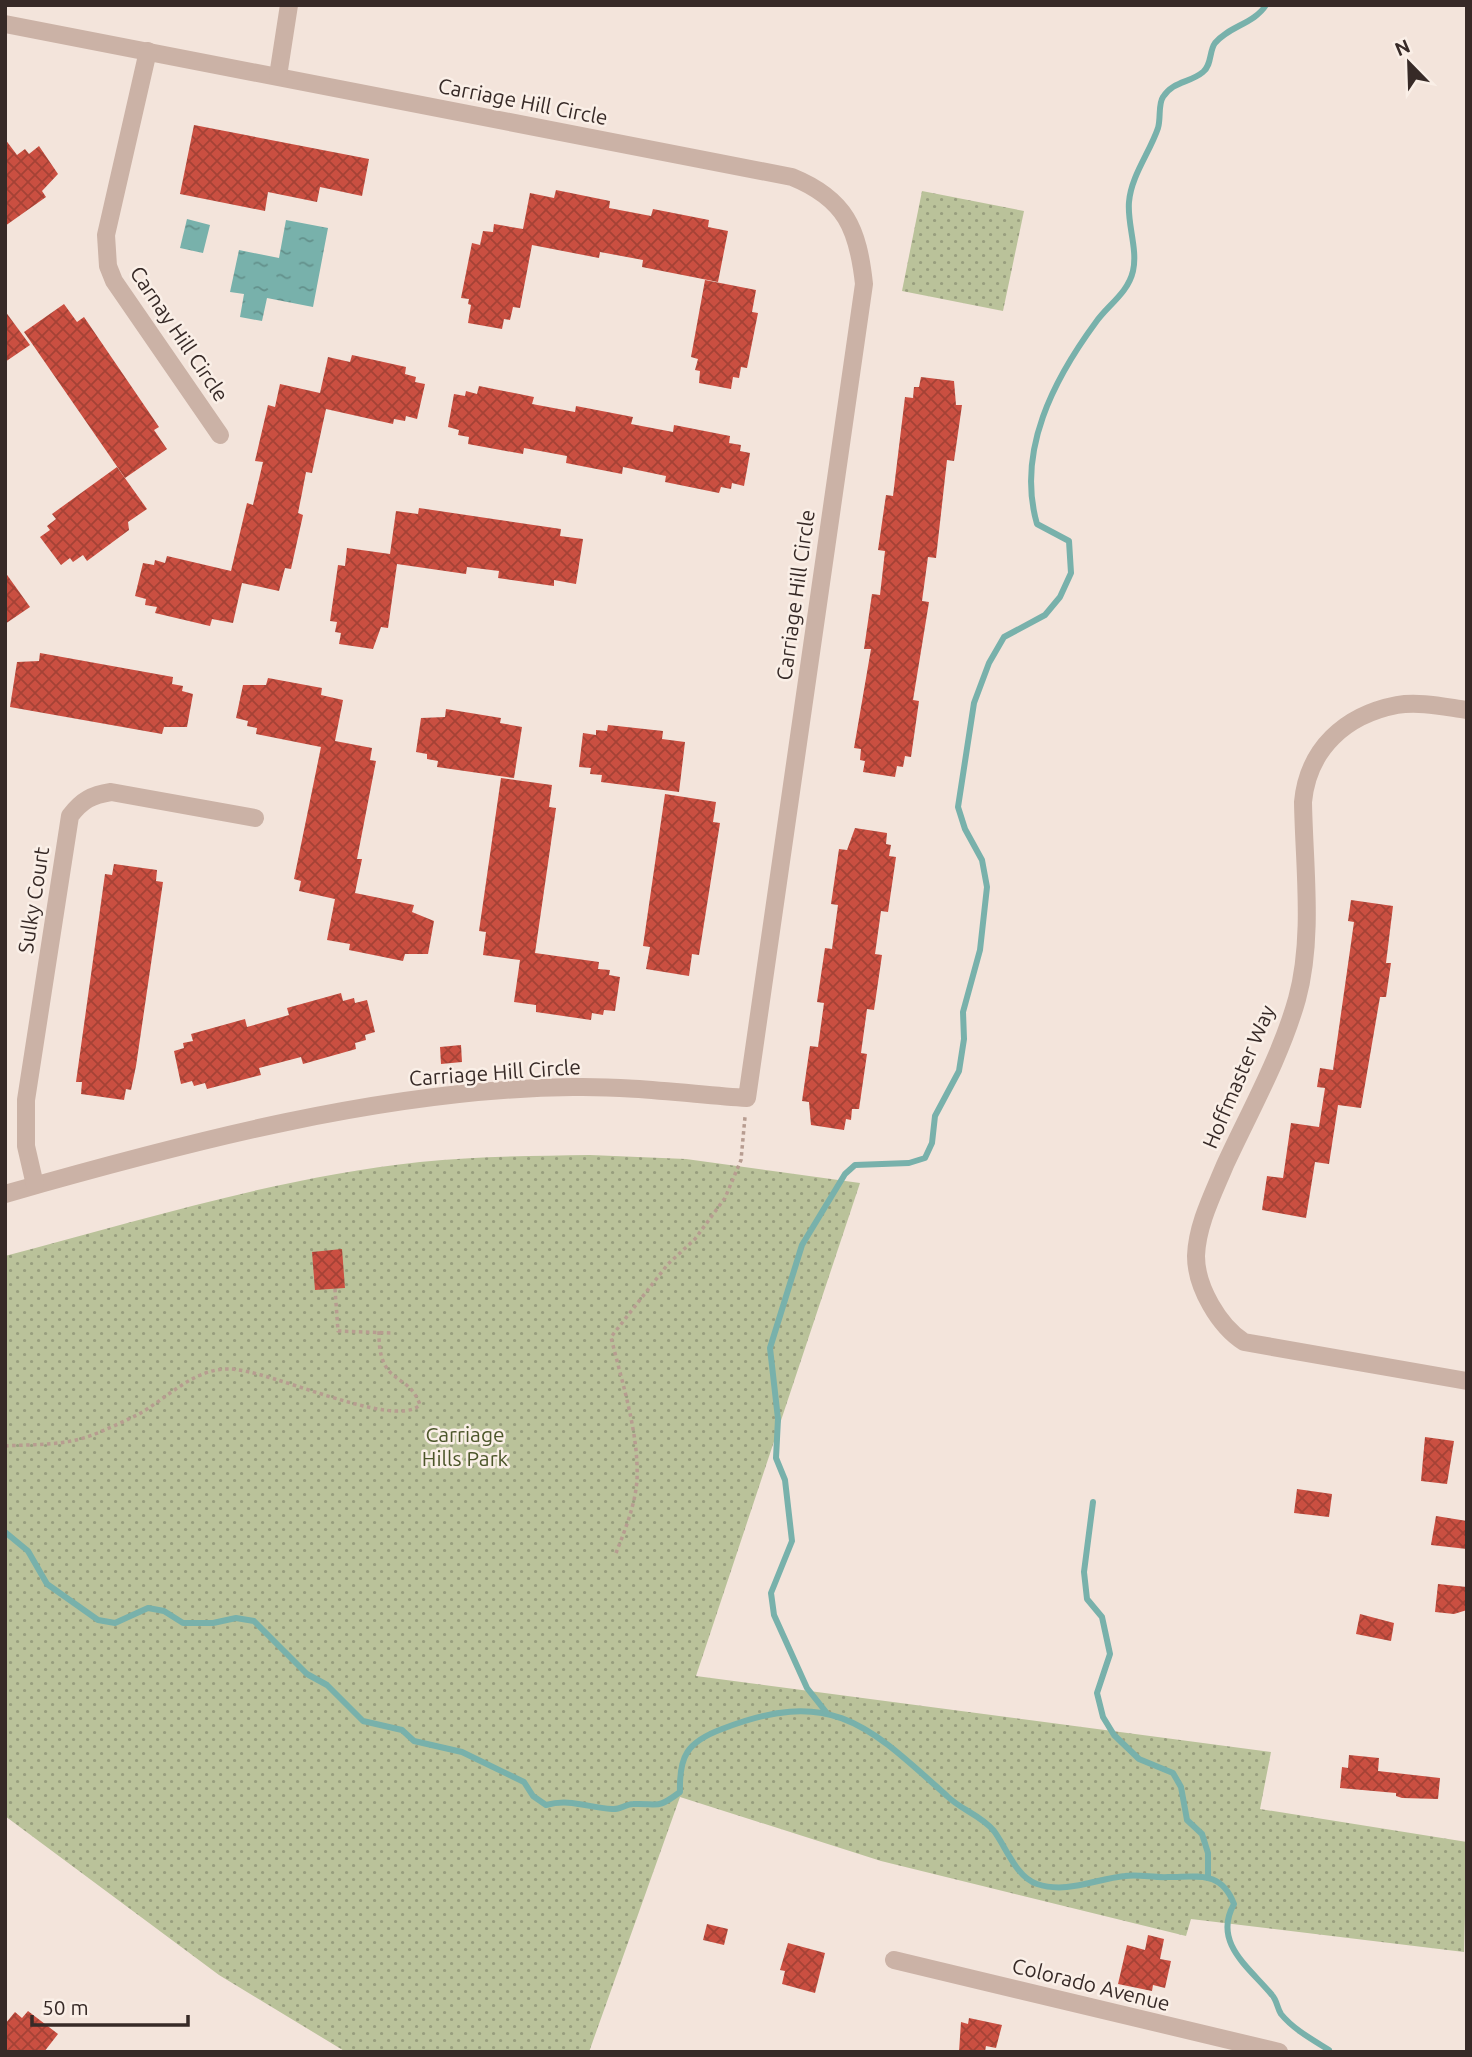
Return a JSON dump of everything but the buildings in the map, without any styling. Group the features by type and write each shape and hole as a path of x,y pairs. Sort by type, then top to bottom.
{"street":[{"path":"278,76 289,5"},
{"name":"Carriage Hill Circle","path":"5,24 792,177 820,188 836,203 852,227 861,253 864,284 747,1098 573,1087 450,1095 338,1113 5,1194"},
{"name":"Carnay Hill Circle","path":"148,51 106,235 108,266 114,281 220,435"},
{"name":"Hoffmaster Way","path":"1467,710 1436,705 1398,705 1364,715 1341,730 1318,752 1306,777 1303,802 1305,954 1297,999 1276,1053 1212,1196 1198,1236 1196,1259 1219,1318 1229,1332 1244,1342 1467,1381"},
{"name":"Sulky Court","path":"35,1185 26,1146 26,1100 70,816 80,803 93,795 111,792 255,818"},
{"name":"Colorado Avenue","path":"894,1960 1279,2052"}],"path":[{"path":"616,1553 633,1506 637,1479 633,1430 611,1337 660,1273 695,1239 725,1199 741,1160 747,1098"},
{"path":"335,1289 338,1331 393,1333"},
{"path":"5,1446 65,1444 95,1434 139,1414 212,1370 255,1372 341,1402 401,1412 414,1410 420,1405 417,1398 384,1368 378,1353 379,1331"}],"green space":[{"path":"922,191 1024,211 1003,311 902,291"},
{"name":"Carriage Hills Park","path":"590,1155 686,1159 860,1183 696,1676 1271,1752 1260,1809 1467,1842 1464,1952 1191,1919 1186,1936 881,1861 680,1797 589,2052 346,2052 219,1975 5,1816 5,1256 211,1201 367,1169 463,1159"}],"water":[{"path":"187,219 210,225 203,253 180,248"},
{"path":"286,220 328,228 313,307 267,298 262,321 240,317 244,294 230,292 239,250 279,258"}],"waterway":[{"path":"826,1712 807,1688 774,1615 771,1593 792,1541 785,1480 776,1458 778,1419 770,1348 802,1245 845,1174 855,1165 909,1163 925,1158 932,1143 935,1116 959,1071 964,1039 963,1012 980,950 987,887 982,860 965,829 958,807 974,703 989,663 1004,637 1045,615 1060,597 1071,573 1069,541 1037,524 1031,470 1035,443 1053,392 1066,367 1096,322 1122,292 1133,271 1130,192 1158,128 1163,97 1172,88 1203,72 1208,66 1215,43 1255,17 1266,5"},
{"path":"1093,1502 1084,1572 1087,1599 1102,1617 1110,1654 1097,1693 1103,1717 1114,1735 1139,1759 1173,1773 1181,1787 1187,1820 1202,1834 1208,1853 1208,1876"},
{"path":"5,1532 28,1551 47,1584 98,1620 115,1623 148,1608 164,1611 183,1623 213,1623 236,1618 254,1621 307,1674 327,1685 363,1721 402,1730 414,1741 462,1752 524,1782 533,1796 546,1805 572,1803 615,1809 630,1804 661,1803 680,1792 681,1769 688,1752 693,1745 710,1734 760,1717 793,1711 821,1713 846,1720 871,1733 953,1801 989,1825 1017,1868 1037,1884 1070,1887 1130,1876 1199,1877 1222,1885 1234,1904 1228,1918 1228,1931 1237,1954 1274,1997 1286,2019 1329,2050"}]}
